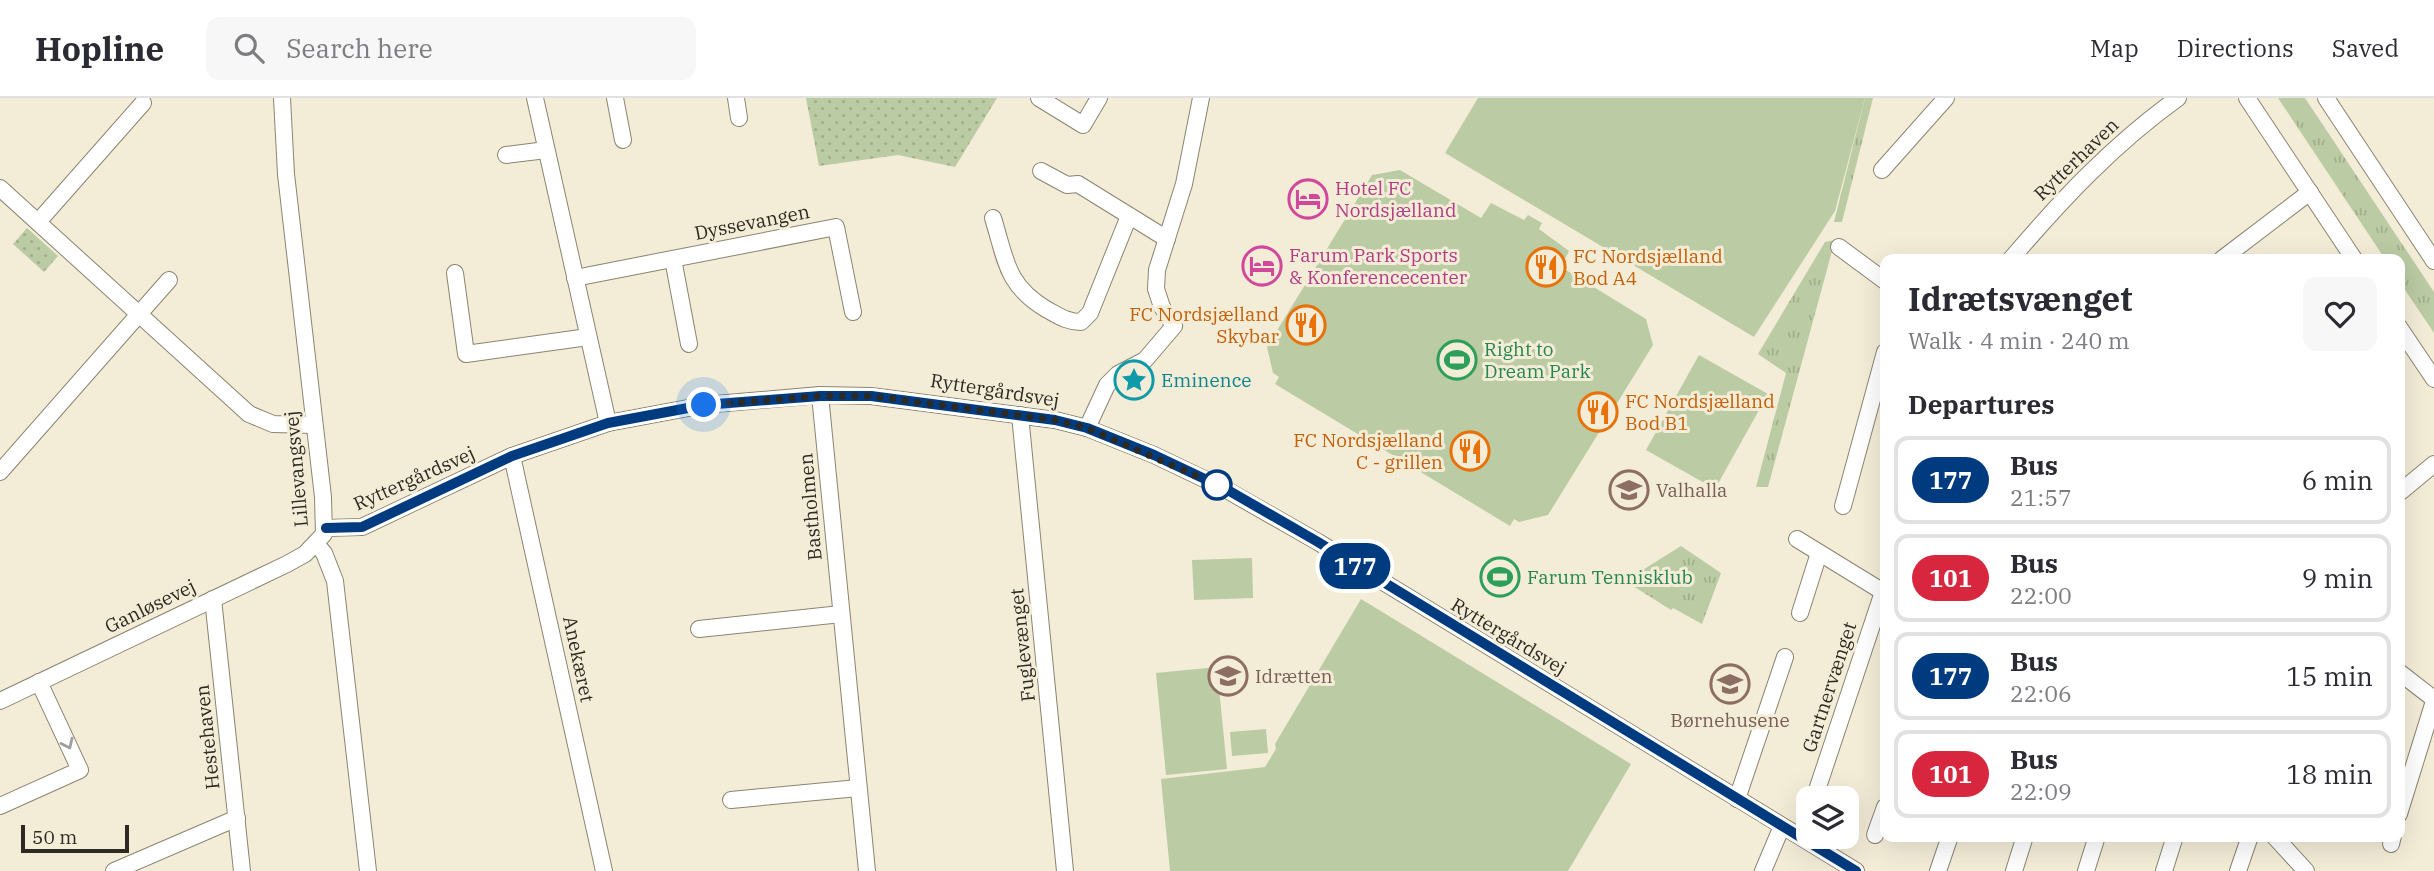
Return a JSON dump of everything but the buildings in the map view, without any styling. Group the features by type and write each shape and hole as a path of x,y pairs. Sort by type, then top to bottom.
{"street":[{"name":"Lillevangsvej","path":"282,98 286,174 326,528 316,544 324,553 335,581 369,871"},
{"path":"535,98 608,423"},
{"path":"615,98 623,140"},
{"path":"736,98 739,118"},
{"path":"1039,98 1083,125 1099,98"},
{"path":"1087,428 1107,385 1118,374 1145,360 1174,326 1162,307 1156,289 1157,270 1184,184 1201,98"},
{"path":"1882,170 1946,98"},
{"name":"Rytterhaven","path":"2015,254 2059,203 2106,156 2178,98"},
{"path":"2248,98 2351,254"},
{"path":"2326,98 2434,261"},
{"path":"38,222 143,103"},
{"path":"506,155 546,150"},
{"path":"1041,171 1067,185 1078,184 1167,239"},
{"path":"0,188 249,414 274,424 314,425"},
{"path":"2228,254 2309,192"},
{"path":"993,218 1012,279 1020,291 1069,322 1082,322 1090,313 1129,216"},
{"name":"Dyssevangen","path":"575,278 836,227 853,312"},
{"path":"1839,247 1880,277"},
{"name":"Dyssevangen","path":"673,259 690,344"},
{"path":"455,273 466,354 588,337"},
{"path":"0,472 169,281"},
{"path":"2405,336 2434,379"},
{"path":"1843,506 1880,370"},
{"name":"Ryttergårdsvej","path":"326,528 362,527 512,456 608,423 704,405 820,396 917,400 1087,428 1154,455 1249,503 1856,871"},
{"name":"Bastholmen","path":"820,396 867,871"},
{"name":"Fuglevænget","path":"1020,415 1065,871"},
{"name":"Anekæret","path":"512,456 604,871"},
{"path":"2405,488 2434,464"},
{"name":"Gartnervænget","path":"1797,539 1880,590"},
{"name":"Ganløsevej","path":"0,701 287,564 316,544"},
{"path":"1800,613 1819,553"},
{"name":"Hestehaven","path":"213,599 242,871"},
{"name":"Gartnervænget","path":"1818,786 1880,604"},
{"path":"699,629 841,614"},
{"path":"1737,799 1785,657"},
{"path":"2405,678 2434,700 2405,794"},
{"path":"0,806 80,770 39,682"},
{"path":"731,800 858,788"},
{"path":"114,871 237,818"},
{"path":"1875,835 1880,821"},
{"path":"1763,871 1782,826"},
{"path":"1938,871 1948,842"},
{"path":"2014,871 2023,842"},
{"path":"2086,871 2094,842"},
{"path":"2164,871 2173,842"},
{"path":"2238,871 2248,842"},
{"path":"2279,842 2306,871"}],"green space":[{"path":"806,98 997,98 955,167 898,155 819,166"},
{"path":"1478,98 1865,98 1835,211 1754,337 1445,153"},
{"path":"1865,98 1873,98 1842,222 1834,222"},
{"path":"2278,98 2305,98 2434,292 2434,333 2405,290 2405,254 2382,254"},
{"name":"Right to Dream Park","path":"1400,170 1481,218 1491,203 1524,220 1528,215 1542,223 1539,229 1569,251 1561,267 1646,319 1653,345 1548,515 1519,522 1514,519 1510,526 1275,384 1279,377 1273,373 1267,347 1372,175"},
{"path":"27,228 58,256 44,272 13,244"},
{"path":"1835,240 1768,487 1756,487 1786,373 1758,354 1825,242"},
{"path":"1699,355 1768,394 1715,489 1646,450"},
{"path":"1681,546 1721,573 1702,624 1673,608 1671,610 1625,581"},
{"path":"1252,558 1253,598 1194,600 1192,560"},
{"path":"1361,599 1631,764 1568,871 1170,871 1161,779 1265,767 1276,749 1275,744"},
{"path":"1217,667 1227,769 1166,775 1156,673"},
{"path":"1266,729 1268,753 1232,756 1230,732"}],"bus line":[{"name":"177","path":"326,528 362,527 512,456 608,423 724,402 871,396 1055,420 1087,428 1154,455 1226,489 1318,542 1856,871"}],"place":[{"name":"Hotel FC Nordsjælland","path":"1308,199"},
{"name":"Farum Park Sports & Konferencecenter","path":"1262,266"},
{"name":"FC Nordsjælland Bod A4","path":"1546,267"},
{"name":"FC Nordsjælland Skybar","path":"1306,325"},
{"name":"Right to Dream Park","path":"1457,360"},
{"name":"Eminence","path":"1134,380"},
{"name":"FC Nordsjælland Bod B1","path":"1598,412"},
{"name":"FC Nordsjælland C - grillen","path":"1470,451"},
{"name":"Valhalla","path":"1629,490"},
{"name":"Farum Tennisklub","path":"1500,577"},
{"name":"Idrætten","path":"1228,676"},
{"name":"Børnehusene","path":"1730,684"}],"route":[{"path":"704,405 820,396 871,396 1055,420 1087,428 1154,455 1217,485"}]}
